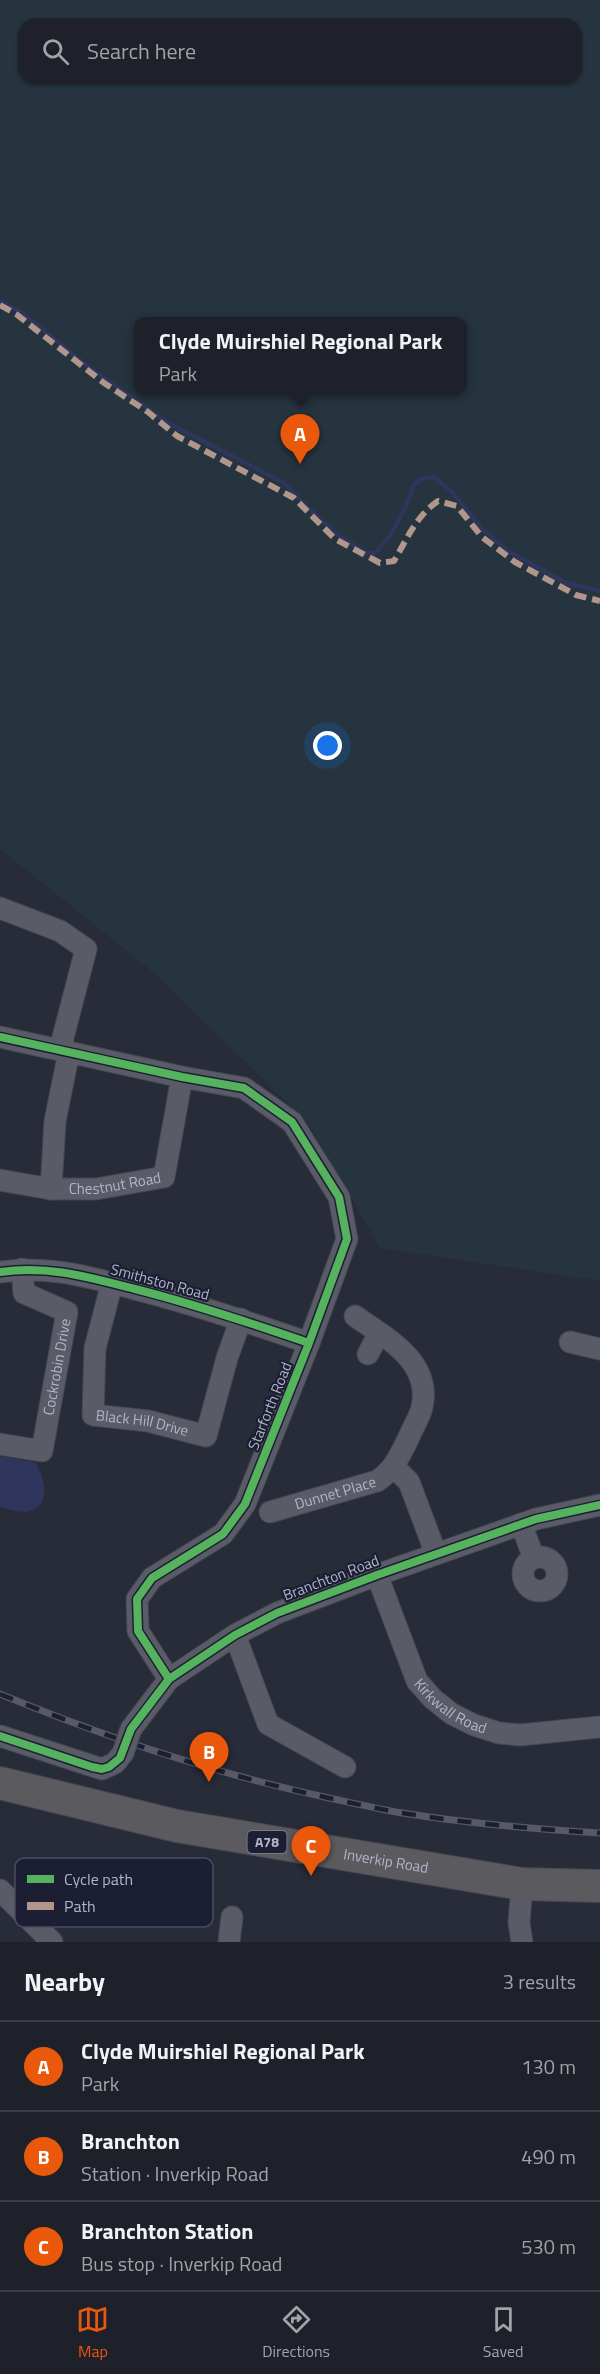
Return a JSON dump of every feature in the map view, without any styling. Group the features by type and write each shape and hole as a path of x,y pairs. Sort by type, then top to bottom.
{"highway":[{"name":"Inverkip Road","path":"0,1783 177,1826 522,1884 600,1886"}],"street":[{"path":"0,908 60,930 87,949 64,1050 55,1121 51,1189"},
{"name":"Starforth Road","path":"0,1036 182,1077 244,1088 292,1122 339,1197 347,1239 309,1343 245,1504 223,1534 152,1578 137,1599 138,1631 169,1679"},
{"name":"Chestnut Road","path":"0,1180 51,1189 96,1189 164,1177 176,1099 182,1077"},
{"name":"Smithston Road","path":"0,1272 22,1269 65,1271 241,1319 309,1343"},
{"name":"Cockrobin Drive","path":"0,1444 42,1451 67,1312 24,1293 22,1269"},
{"name":"Black Hill Drive","path":"112,1283 95,1348 93,1415 147,1421 206,1436 227,1358 241,1319"},
{"path":"355,1316 402,1349 413,1362 422,1379 422,1409 394,1467 409,1482 436,1554"},
{"path":"368,1354 379,1333"},
{"path":"570,1342 600,1349"},
{"name":"Dunnet Place","path":"270,1512 293,1495 377,1481 394,1467"},
{"name":"Branchton Road","path":"0,1736 102,1769 115,1763 123,1753 131,1729 169,1679 235,1635 277,1613 436,1554 536,1519 600,1506"},
{"path":"521,1524 534,1557"},
{"name":"Kirkwall Road","path":"377,1575 417,1681 433,1699 452,1714 490,1730 520,1735 600,1727"},
{"path":"235,1635 268,1724 345,1767"},
{"path":"522,1884 519,1923 522,1942"},
{"path":"1,1892 15,1906"},
{"path":"228,1942 232,1917"},
{"path":"37,1927 52,1942"}],"shaded area":[{"path":"0,0 600,0 600,1281 380,1248 308,1123 155,974 0,849"}],"water":[{"path":"0,1456 35,1462 42,1477 44,1492 40,1505 33,1510 24,1512 0,1507"}],"waterway":[{"path":"0,301 21,312 87,366 168,423 284,483 339,536 366,553 375,553 392,533 414,485 421,479 434,477 453,493 481,528 508,551 566,583 600,591"}],"railway":[{"path":"0,1694 162,1754 287,1788 379,1809 422,1816 549,1830 600,1833"}],"marked path":[{"path":"0,305 16,314 104,383 148,412 177,436 294,498 335,539 380,563 394,561 418,521 438,501 457,506 482,537 515,562 576,595 600,601"}],"cycle path":[{"path":"0,1037 182,1077 244,1088 292,1122 339,1197 347,1239 309,1343 245,1504 223,1534 152,1578 137,1599 138,1631 169,1679"},
{"path":"0,1272 35,1270 85,1277 179,1301 309,1343"},
{"path":"0,1736 92,1767 102,1769 109,1767 120,1758 131,1729 169,1679 235,1635 277,1613 377,1575 536,1519 600,1505"}],"place":[{"name":"Clyde Muirshiel Regional Park","path":"300,464"},
{"name":"Branchton","path":"209,1782"},
{"name":"Branchton Station","path":"311,1876"}]}
